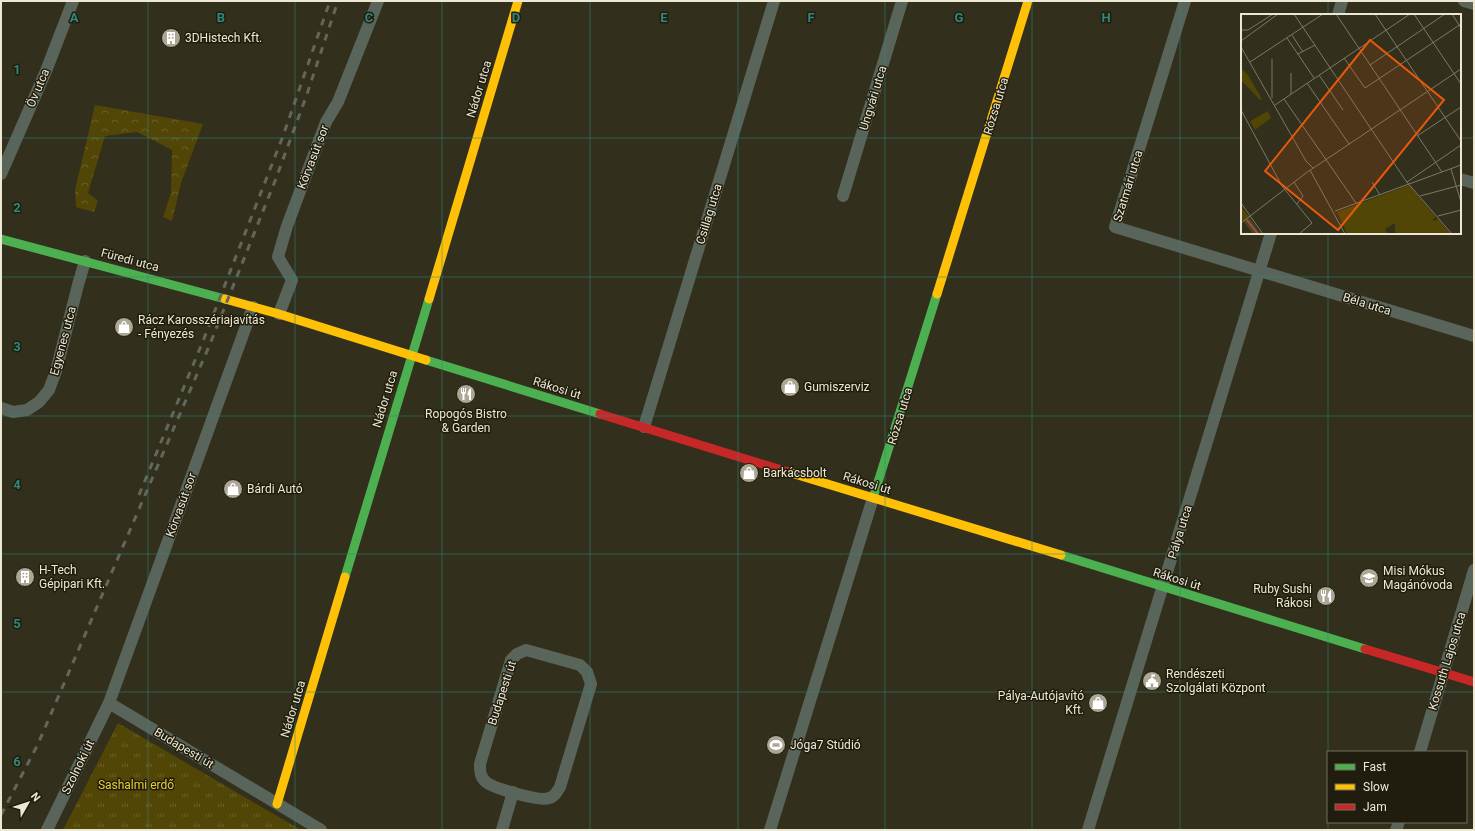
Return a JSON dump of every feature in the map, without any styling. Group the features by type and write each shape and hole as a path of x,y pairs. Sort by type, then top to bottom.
{"main road":[{"name":"Nádor utca","path":"277,804 518,1"},
{"name":"Rózsa utca","path":"874,498 1028,1"},
{"name":"Füredi utca","path":"1,239 253,307"},
{"name":"Rákosi út","path":"253,307 1474,682"}],"street":[{"name":"Öv utca","path":"1,174 46,71 73,1"},
{"name":"Körvasút sor","path":"279,314 292,280 278,257 285,232 326,122 338,102 378,1"},
{"name":"Csillag utca","path":"644,427 774,1"},
{"name":"Ungvári utca","path":"843,196 902,1"},
{"name":"Szatmári utca","path":"1185,1 1115,227 1260,272"},
{"path":"1338,14 1342,1"},
{"path":"1464,1 1474,4"},
{"path":"1461,179 1474,183"},
{"name":"Pálya utca","path":"1088,830 1271,234"},
{"name":"Egyenes utca","path":"1,408 13,412 27,410 39,402 49,390 56,371 85,261"},
{"name":"Béla utca","path":"1260,272 1474,336"},
{"name":"Körvasút sor","path":"108,703 253,307"},
{"name":"Rózsa utca","path":"770,830 874,498"},
{"name":"Kossuth Lajos utca","path":"1420,751 1474,570"},
{"name":"Budapesti út","path":"526,650 580,665 587,672 590,684 560,787 554,796 543,800 513,792 488,784 482,778 480,770 480,764 511,660 517,654 526,650"},
{"name":"Budapesti út","path":"108,703 321,830"},
{"name":"Szolnoki út","path":"47,830 108,703"},
{"path":"502,830 513,792"}],"green space":[{"path":"95,105 203,124 181,183 172,221 163,217 171,193 172,150 137,132 105,136 88,193 98,201 94,212 76,207 75,190"},
{"name":"Sashalmi erdő","path":"118,723 301,830 63,830"}],"railway":[{"path":"139,495 203,341 283,136 330,1"},
{"path":"1,815 38,744 210,344 275,181 306,97 338,1"}],"traffic: fast":[{"path":"1,239 225,299"},
{"path":"873,498 937,294"},
{"path":"345,577 429,299"},
{"path":"426,360 600,414"},
{"path":"1061,555 1365,649"}],"traffic: slow":[{"path":"429,299 518,1"},
{"path":"937,294 1028,1"},
{"path":"225,299 279,314 426,360"},
{"path":"788,472 1061,555"},
{"path":"277,804 345,577"}],"traffic: jam":[{"path":"600,414 788,472"},
{"path":"1365,649 1474,682"}],"place":[{"name":"3DHistech Kft.","path":"171,38"},
{"name":"Rácz Karosszériajavítás - Fényezés","path":"124,327"},
{"name":"Gumiszerviz","path":"790,387"},
{"name":"Ropogós Bistro & Garden","path":"466,394"},
{"name":"Barkácsbolt","path":"749,473"},
{"name":"Bárdi Autó","path":"233,489"},
{"name":"H-Tech Gépipari Kft.","path":"25,577"},
{"name":"Misi Mókus Magánóvoda","path":"1369,578"},
{"name":"Ruby Sushi Rákosi","path":"1326,596"},
{"name":"Rendészeti Szolgálati Központ","path":"1152,681"},
{"name":"Pálya-Autójavító Kft.","path":"1098,703"},
{"name":"Jóga7 Stúdió","path":"776,745"}]}
